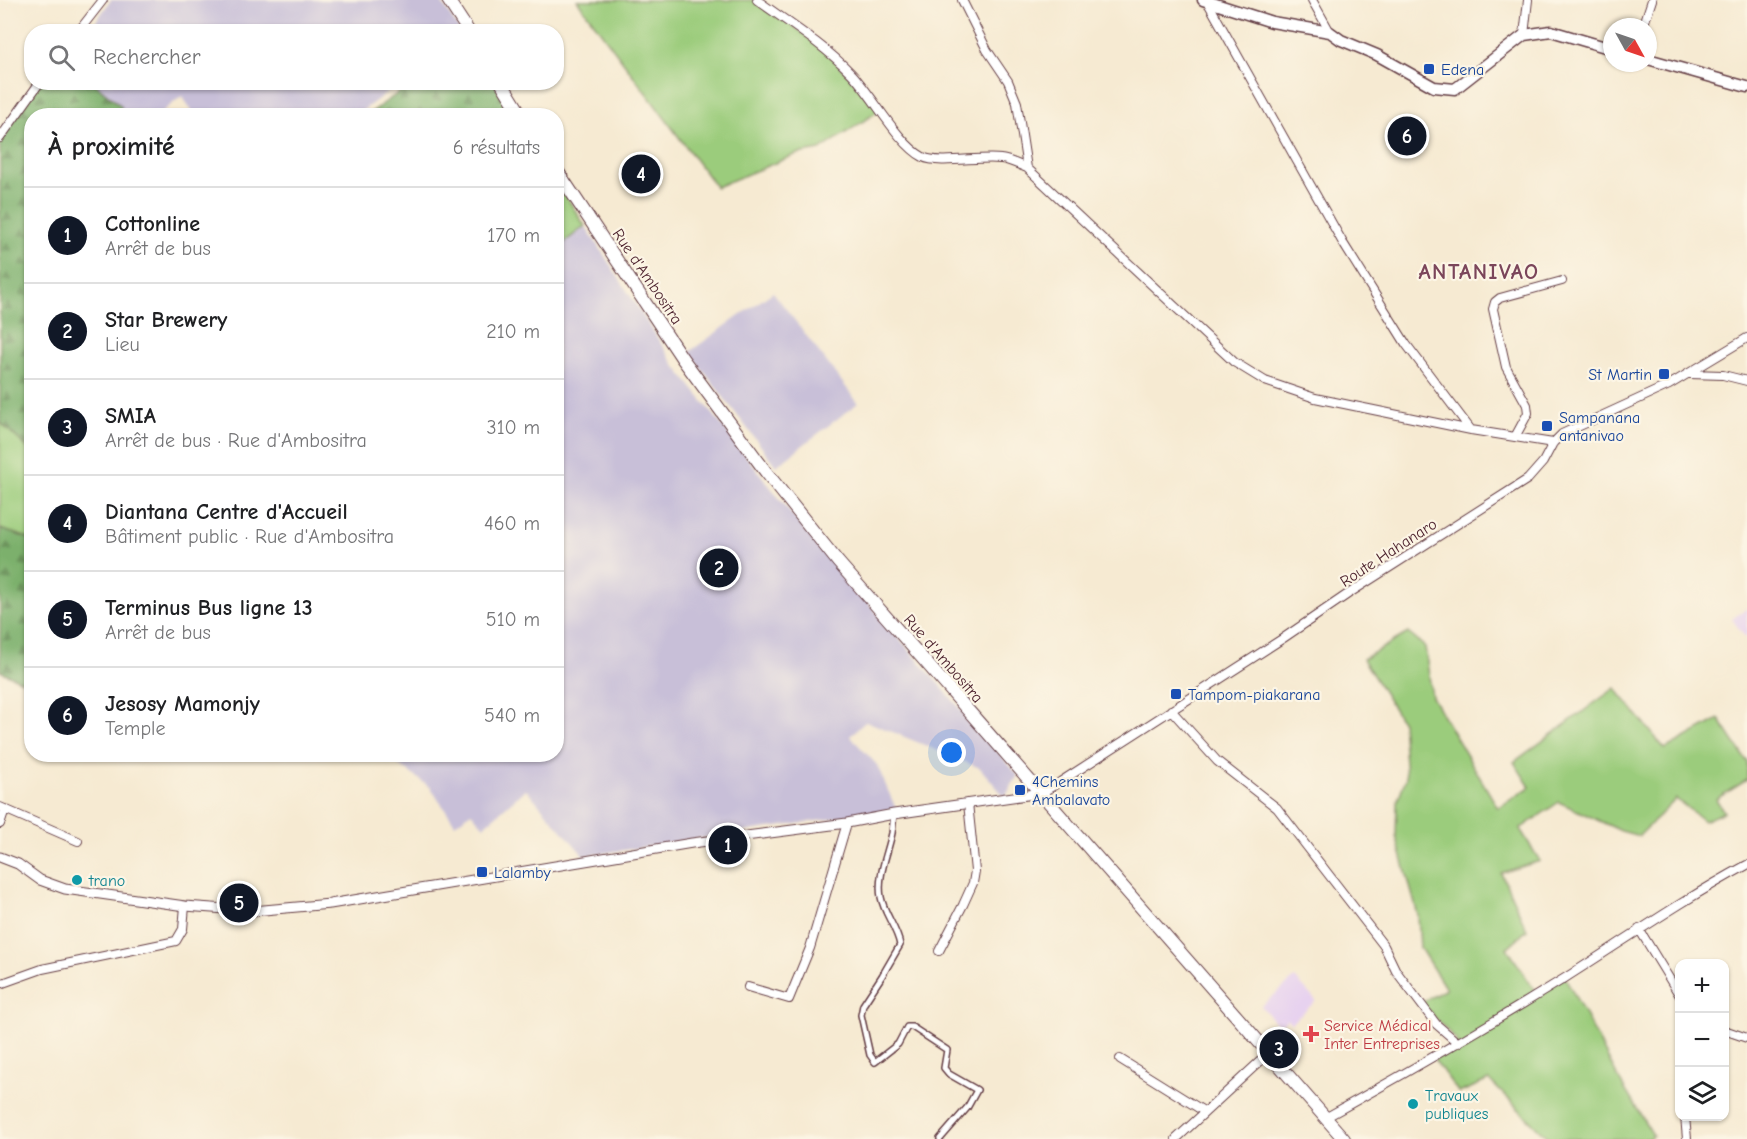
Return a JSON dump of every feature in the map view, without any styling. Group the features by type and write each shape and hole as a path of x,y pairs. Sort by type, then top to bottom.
{"main road":[{"path":"448,0 464,24"},
{"path":"1205,1 1272,22 1330,32 1341,40 1377,56 1434,87 1455,89 1524,35 1551,31 1603,46"},
{"path":"1657,62 1747,87"},
{"path":"506,90 517,108"},
{"name":"Rue d'Ambositra","path":"564,181 682,358 766,472 837,562 1344,1139"}],"street":[{"path":"84,24 103,0"},
{"path":"757,0 824,48 852,74 907,144 924,158 1002,159 1027,168 1234,362 1264,381 1315,398 1471,430 1553,443"},
{"path":"962,0 987,50 1008,81 1017,103 1027,168"},
{"path":"1312,0 1330,32"},
{"path":"1524,35 1528,0"},
{"path":"1646,18 1652,0"},
{"path":"1205,1 1343,243 1406,344 1471,430"},
{"path":"0,138 34,90"},
{"path":"1515,436 1528,413 1527,405 1506,367 1493,309 1500,298 1562,281"},
{"name":"Route Hahanaro","path":"1041,793 1528,479 1562,434 1669,385 1746,339"},
{"path":"1689,374 1722,375 1747,381"},
{"path":"1171,710 1217,761 1277,808 1384,946 1396,971 1436,1024 1458,1042"},
{"path":"0,857 18,864 40,879 65,889 185,906 253,911 330,904 692,843 847,823 1041,793"},
{"path":"939,951 973,883 975,871 968,803"},
{"path":"0,824 2,808 78,841"},
{"path":"894,814 882,875 881,897 900,945 863,1005 861,1014 870,1055 875,1062 898,1044 907,1027 912,1027 947,1050 944,1068 949,1074 977,1090 967,1108 940,1139"},
{"path":"748,987 789,999 810,948 847,823"},
{"path":"1325,1118 1458,1042 1639,929 1747,865"},
{"path":"0,984 42,969 176,941 183,929 185,906"},
{"path":"1639,929 1675,988"},
{"path":"1729,1031 1747,1038"},
{"path":"1176,1139 1269,1053"},
{"path":"1120,1059 1205,1112"},
{"path":"1685,1121 1687,1139"}],"shaded area":[{"path":"111,0 440,0 455,24 94,24"},
{"path":"86,90 390,90 366,108 190,108 182,96 167,108 100,108"},
{"path":"564,193 676,367 798,522 1018,775 1005,797 980,768 866,721 850,736 877,765 896,809 584,856 526,789 484,826 471,812 455,824 431,788 395,762 564,762"},
{"path":"773,292 858,403 776,466 689,352"},
{"path":"1747,608 1747,640 1732,619"},
{"path":"1295,978 1316,1001 1291,1023 1287,1019 1279,1026 1261,1006"}],"green space":[{"path":"577,0 757,0 824,48 880,110 820,150 797,154 716,187"},
{"path":"35,90 102,90 121,106 121,108 24,108 24,444 0,422 0,138"},
{"path":"402,90 499,90 508,103 502,108 377,108"},
{"path":"564,193 585,226 564,242"},
{"path":"0,422 24,444 24,537 0,529"},
{"path":"0,529 24,537 24,682 0,671"},
{"path":"1408,633 1425,647 1432,697 1498,808 1530,787 1514,762 1615,688 1665,749 1719,719 1747,762 1747,780 1716,799 1724,812 1704,821 1676,799 1639,836 1621,831 1559,802 1520,829 1540,861 1501,873 1527,930 1507,948 1537,994 1565,977 1621,1083 1653,1135 1649,1139 1549,1139 1489,1080 1459,1093 1433,1058 1458,1042 1421,1003 1446,989 1420,948 1418,915 1396,836 1397,802 1406,778 1402,722 1363,659"}],"place":[{"name":"Edena","path":"1429,69"},
{"name":"Jesosy Mamonjy","path":"1407,136"},
{"name":"Diantana Centre d'Accueil","path":"641,174"},
{"name":"St Martin","path":"1664,374"},
{"name":"Sampanana antanivao","path":"1547,426"},
{"name":"Star Brewery","path":"719,568"},
{"name":"Tampom-piakarana","path":"1176,694"},
{"name":"4Chemins Ambalavato","path":"1020,790"},
{"name":"Cottonline","path":"728,845"},
{"name":"Lalamby","path":"482,872"},
{"name":"trano","path":"77,880"},
{"name":"Terminus Bus ligne 13","path":"239,903"},
{"name":"Service Médical Inter Entreprises","path":"1311,1034"},
{"name":"SMIA","path":"1279,1049"},
{"name":"Travaux publiques","path":"1413,1104"}],"district":[{"name":"ANTANIVAO","path":"1479,271"}]}
